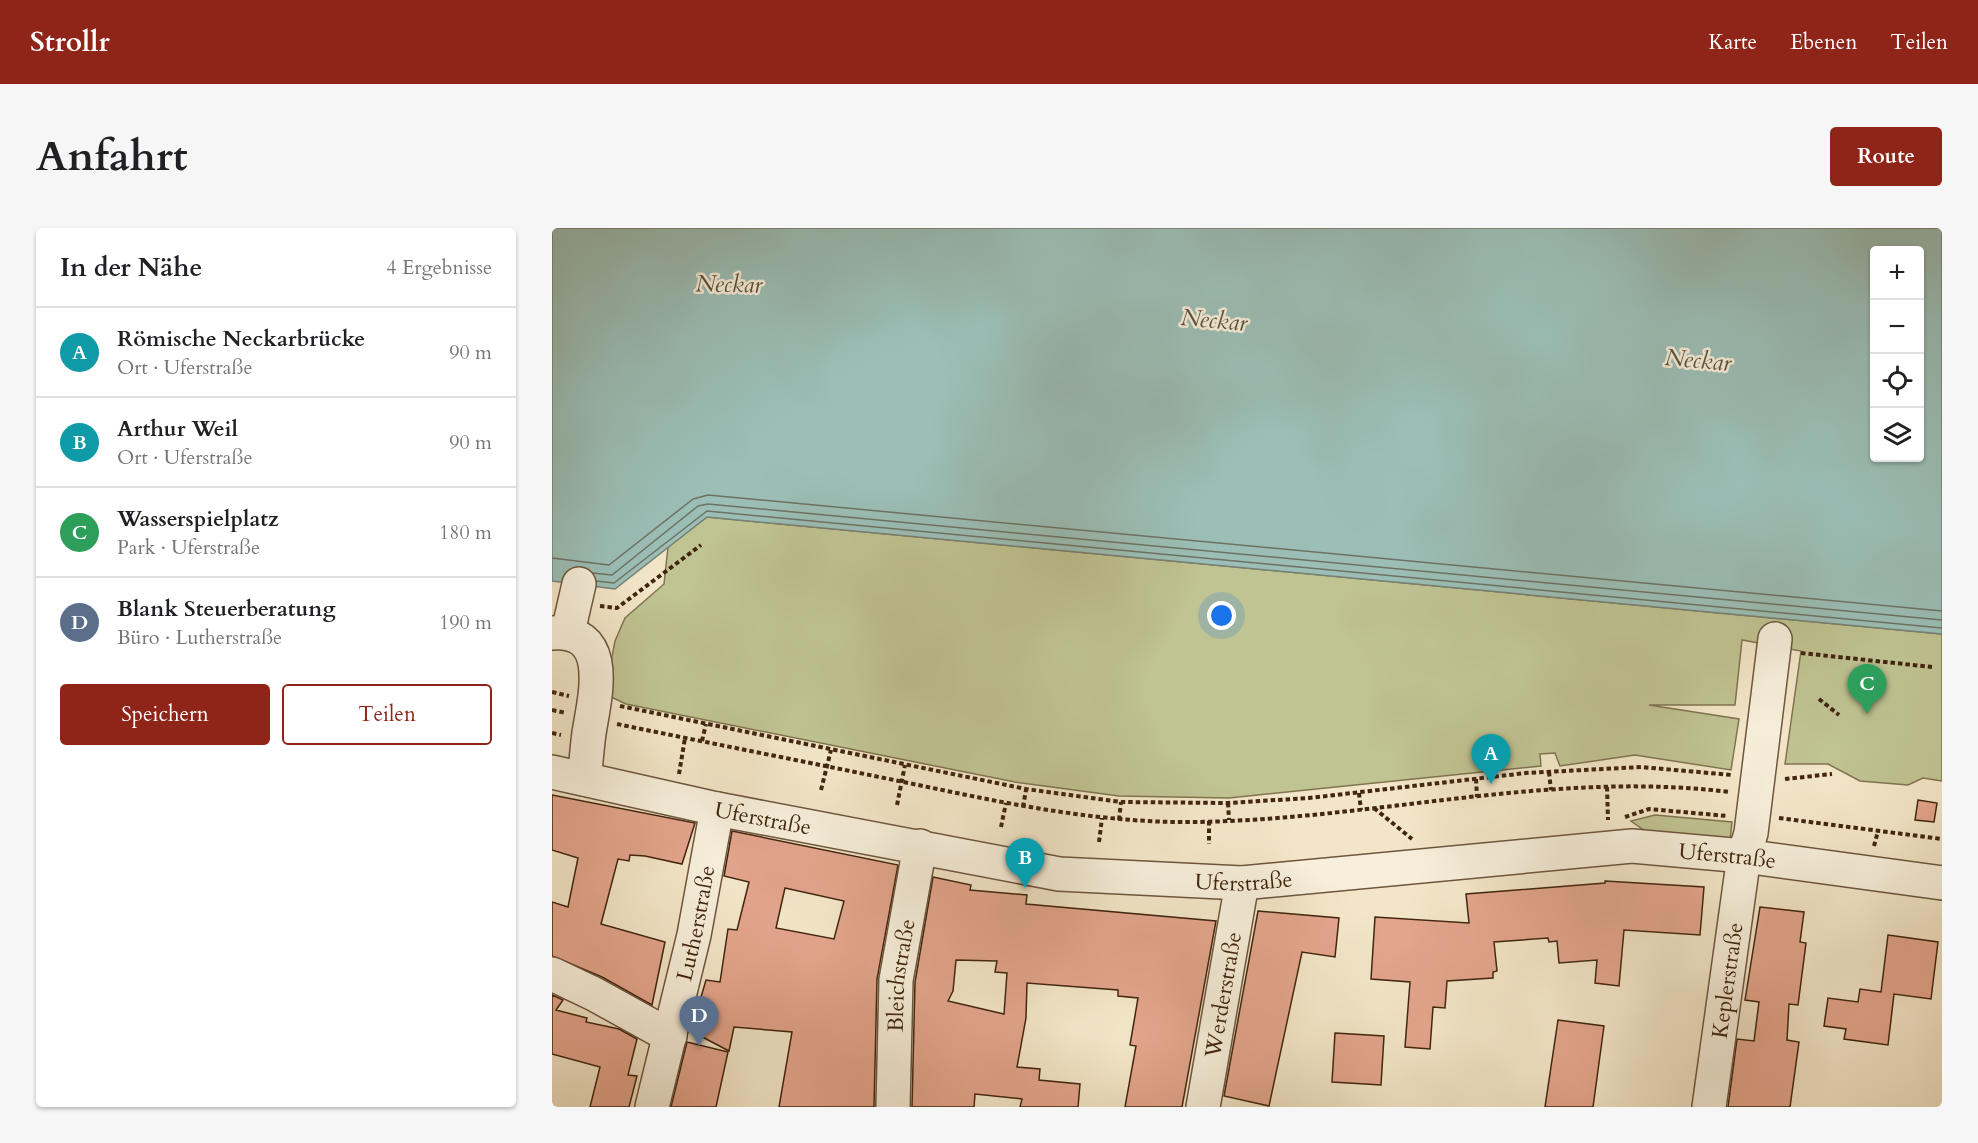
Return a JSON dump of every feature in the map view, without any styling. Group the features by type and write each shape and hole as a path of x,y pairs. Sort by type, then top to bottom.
{"street":[{"path":"568,613 581,640 593,654 598,674 584,779"},
{"name":"Keplerstraße","path":"1709,1107 1744,856 1752,820 1774,645"},
{"name":"Uferstraße","path":"552,772 717,808 1059,874 1242,883 1632,846 1744,856 1942,883"},
{"name":"Lutherstraße","path":"652,1107 694,935 717,808"},
{"name":"Bleichstraße","path":"893,1107 896,980 920,846"},
{"name":"Werderstraße","path":"1203,1107 1242,883"},
{"path":"552,974 594,994 670,1036"}],"path":[{"path":"568,613 617,609 701,545"},
{"path":"1774,645 1932,667"},
{"path":"552,692 593,710 685,738 1006,804 1119,820 1228,820 1361,810 1551,790 1653,786 1729,792 1746,799 1752,820"},
{"path":"1819,699 1839,715"},
{"path":"552,710 593,710 706,724 1026,789 1121,802 1228,803 1359,793 1549,771 1641,767 1780,779 1832,774"},
{"path":"702,741 706,724"},
{"path":"675,798 685,738"},
{"path":"820,790 831,750"},
{"path":"897,805 905,765"},
{"path":"1549,771 1551,790"},
{"path":"1476,779 1477,797"},
{"path":"1607,787 1608,822 1649,809 1752,820 1779,818 1942,839"},
{"path":"1023,807 1026,789"},
{"path":"1359,793 1361,810"},
{"path":"1119,820 1121,802"},
{"path":"1228,803 1228,820"},
{"path":"1001,827 1006,804"},
{"path":"1374,808 1412,839"},
{"path":"1100,842 1102,818"},
{"path":"1209,821 1209,844"}],"green space":[{"path":"707,517 1942,634 1942,781 1923,778 1908,785 1860,781 1828,764 1785,764 1801,651 1742,640 1735,705 1649,705 1739,719 1731,770 1635,755 1560,766 1555,753 1540,754 1541,766 1229,798 1119,796 1015,782 626,704 605,694 615,641 625,618 664,584 668,547"},
{"path":"1655,815 1732,822 1730,840 1648,833 1631,821"}],"water":[{"name":"Neckar","path":"552,228 1942,228 1942,634 707,517 615,589 552,581"}],"building":[{"path":"552,795 695,823 682,864 645,856 630,855 629,861 618,859 601,924 665,942 652,1005 602,977 552,956 552,902 568,907 578,858 552,850"},
{"path":"1918,800 1937,803 1934,822 1915,820"},
{"path":"732,831 898,865 877,979 874,1107 779,1107 792,1032 734,1027 729,1051 691,1031 706,980 720,982 728,929 737,930 749,882 724,876","holes":["785,888 844,901 834,939 776,928"]},
{"path":"933,877 971,885 970,890 1027,895 1026,904 1216,921 1182,1107 1125,1107 1136,1046 1130,1045 1138,998 1118,996 1118,990 1027,983 1026,1018 1017,1067 1040,1069 1039,1080 1080,1084 1078,1107 1020,1107 1022,1099 975,1094 974,1107 912,1107 915,982","holes":["956,960 997,961 995,972 1007,973 1004,1014 948,1001 953,991"]},
{"path":"1605,881 1704,887 1700,935 1624,930 1619,986 1595,983 1597,960 1559,963 1557,941 1549,942 1548,938 1494,942 1497,971 1493,972 1493,978 1447,981 1445,1008 1433,1007 1430,1049 1405,1047 1410,982 1371,979 1375,917 1469,923 1466,894 1605,883"},
{"path":"1760,907 1804,912 1800,942 1806,943 1798,1005 1789,1004 1787,1040 1799,1042 1790,1107 1728,1107 1737,1039 1754,1041 1759,1002 1745,1000"},
{"path":"1258,911 1339,918 1335,957 1302,952 1269,1106 1224,1096"},
{"path":"1888,935 1938,942 1931,999 1894,994 1888,1045 1844,1039 1846,1029 1824,1026 1828,998 1858,1002 1860,989 1881,992"},
{"path":"552,995 563,1000 556,1010 587,1018 586,1022 619,1029 637,1039 628,1075 637,1076 629,1107 590,1107 600,1067 552,1054"},
{"path":"1558,1020 1604,1026 1593,1107 1545,1107"},
{"path":"1335,1033 1384,1036 1381,1085 1332,1082"},
{"path":"687,1042 728,1052 716,1107 671,1107"}],"place":[{"name":"Wasserspielplatz","path":"1867,714"},
{"name":"Römische Neckarbrücke","path":"1491,784"},
{"name":"Arthur Weil","path":"1025,888"},
{"name":"Blank Steuerberatung","path":"699,1046"}]}
